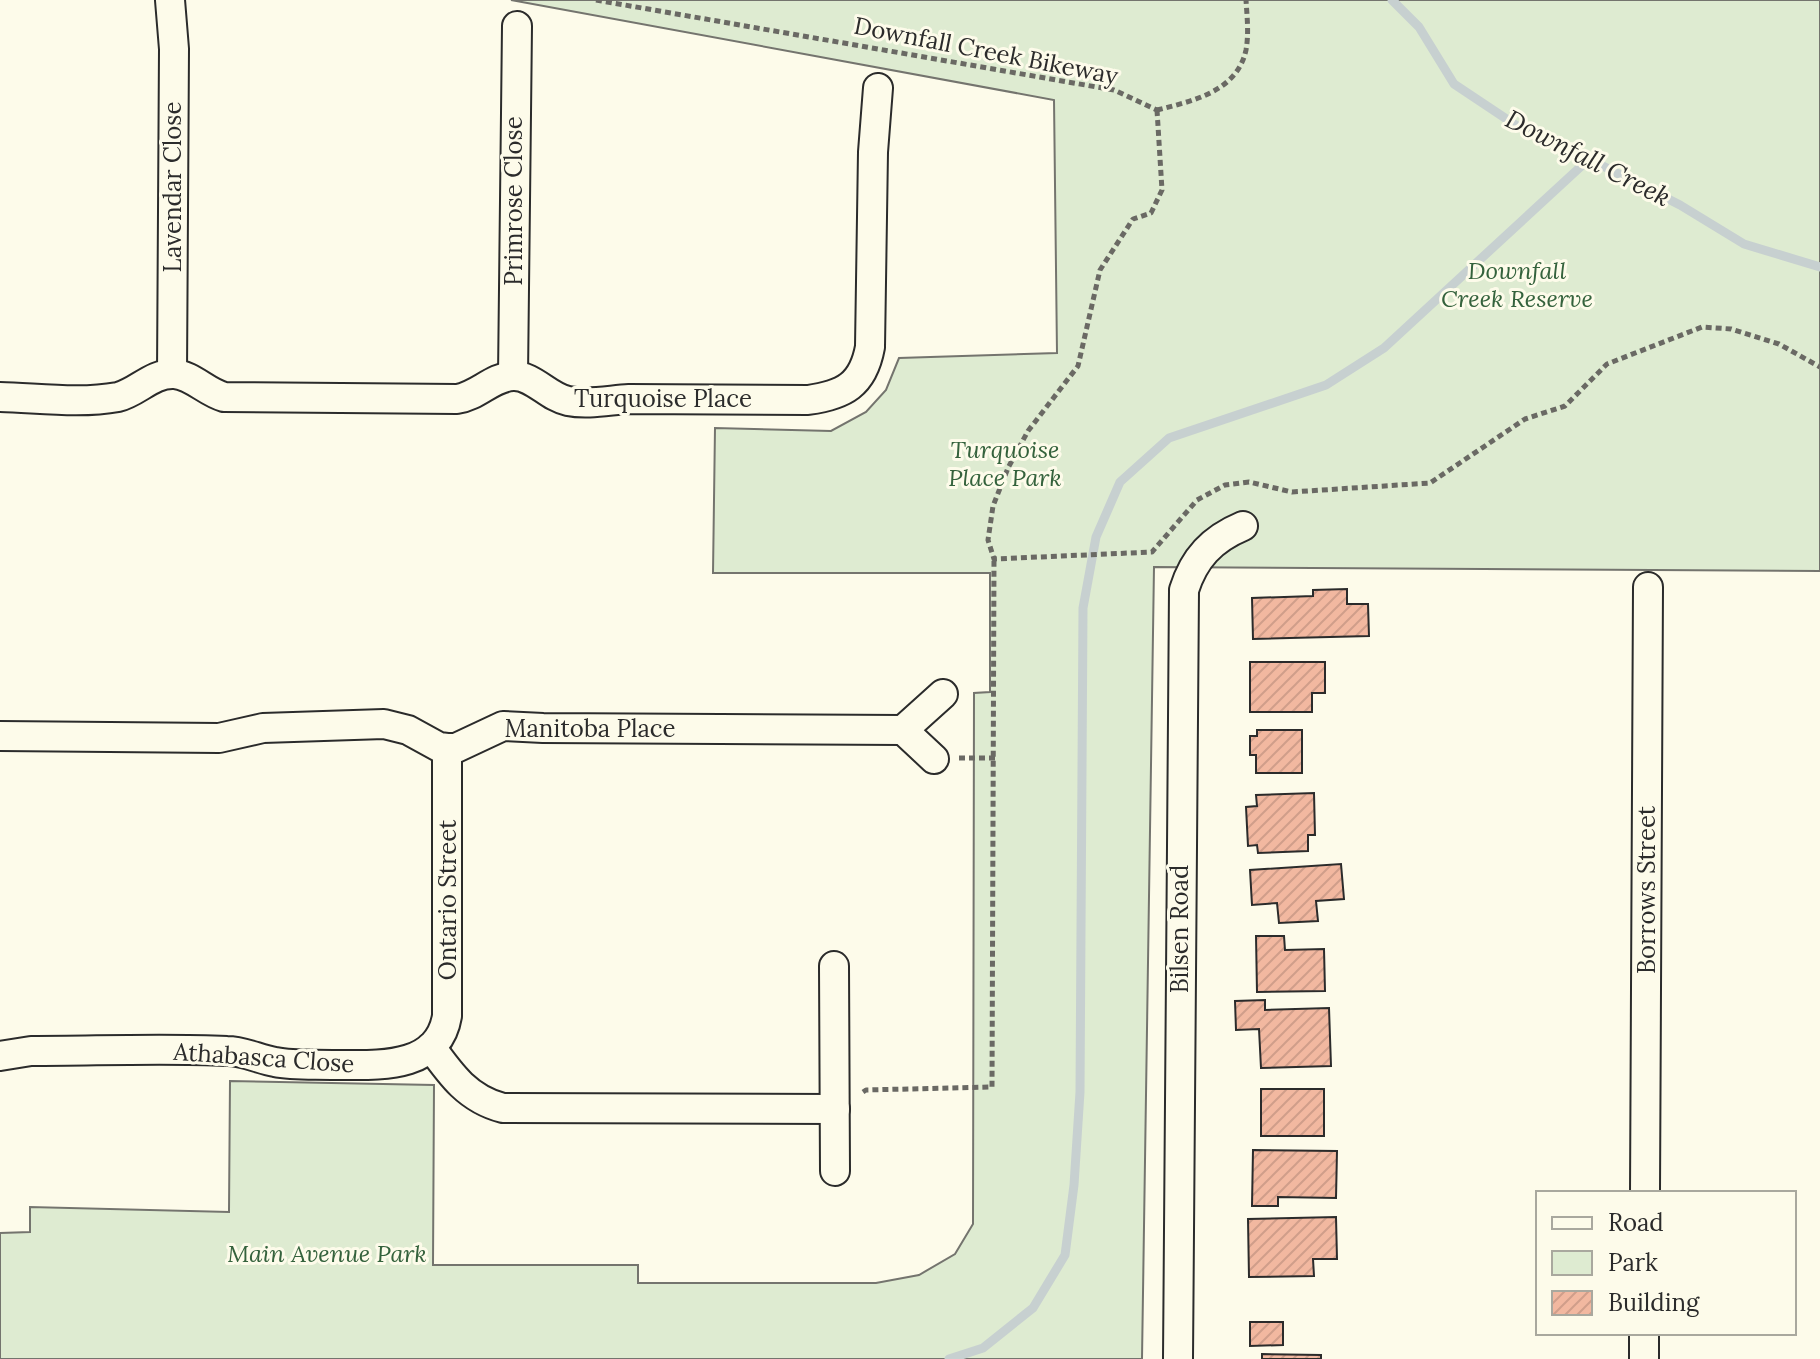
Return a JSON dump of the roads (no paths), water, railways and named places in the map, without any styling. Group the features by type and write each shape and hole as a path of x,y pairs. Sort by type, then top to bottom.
{"street":[{"name":"Lavendar Close","path":"170,0 174,49 172,374"},
{"name":"Primrose Close","path":"513,376 517,26"},
{"name":"Turquoise Place","path":"513,376 529,380 556,397 580,402 808,400 828,397 855,382 863,372 870,347 873,152 878,88"},
{"path":"0,397 114,397 126,394 153,378 172,374 183,375 204,389 224,397 457,399 472,395 492,382 513,376"},
{"name":"Bilsen Road","path":"1178,1359 1182,612 1184,590 1198,559 1223,534 1243,526"},
{"name":"Borrows Street","path":"1645,1191 1648,587"},
{"path":"934,759 903,730 943,694"},
{"path":"0,736 219,738 263,728 384,724 408,730 439,747 447,748"},
{"name":"Manitoba Place","path":"447,748 466,743 488,731 515,725 543,728 903,730"},
{"name":"Ontario Street","path":"431,1047 445,1028 448,999 447,748"},
{"path":"834,966 835,1171"},
{"path":"431,1047 449,1073 473,1097 503,1108 835,1109"},
{"name":"Athabasca Close","path":"0,1056 31,1051 231,1051 287,1064 385,1065 408,1061 431,1047"},
{"path":"1644,1335 1644,1359"}],"waterway":[{"name":"Downfall Creek","path":"1392,0 1419,27 1454,84 1517,126 1680,205 1744,244 1820,267"},
{"path":"949,1359 983,1348 1033,1308 1065,1255 1074,1185 1080,1092 1083,608 1096,537 1120,482 1169,438 1326,385 1384,348 1589,159"}],"park label":[{"name":"Downfall Creek Reserve","path":"1517,285"},
{"name":"Turquoise Place Park","path":"1005,464"},
{"name":"Main Avenue Park","path":"327,1254"}]}
